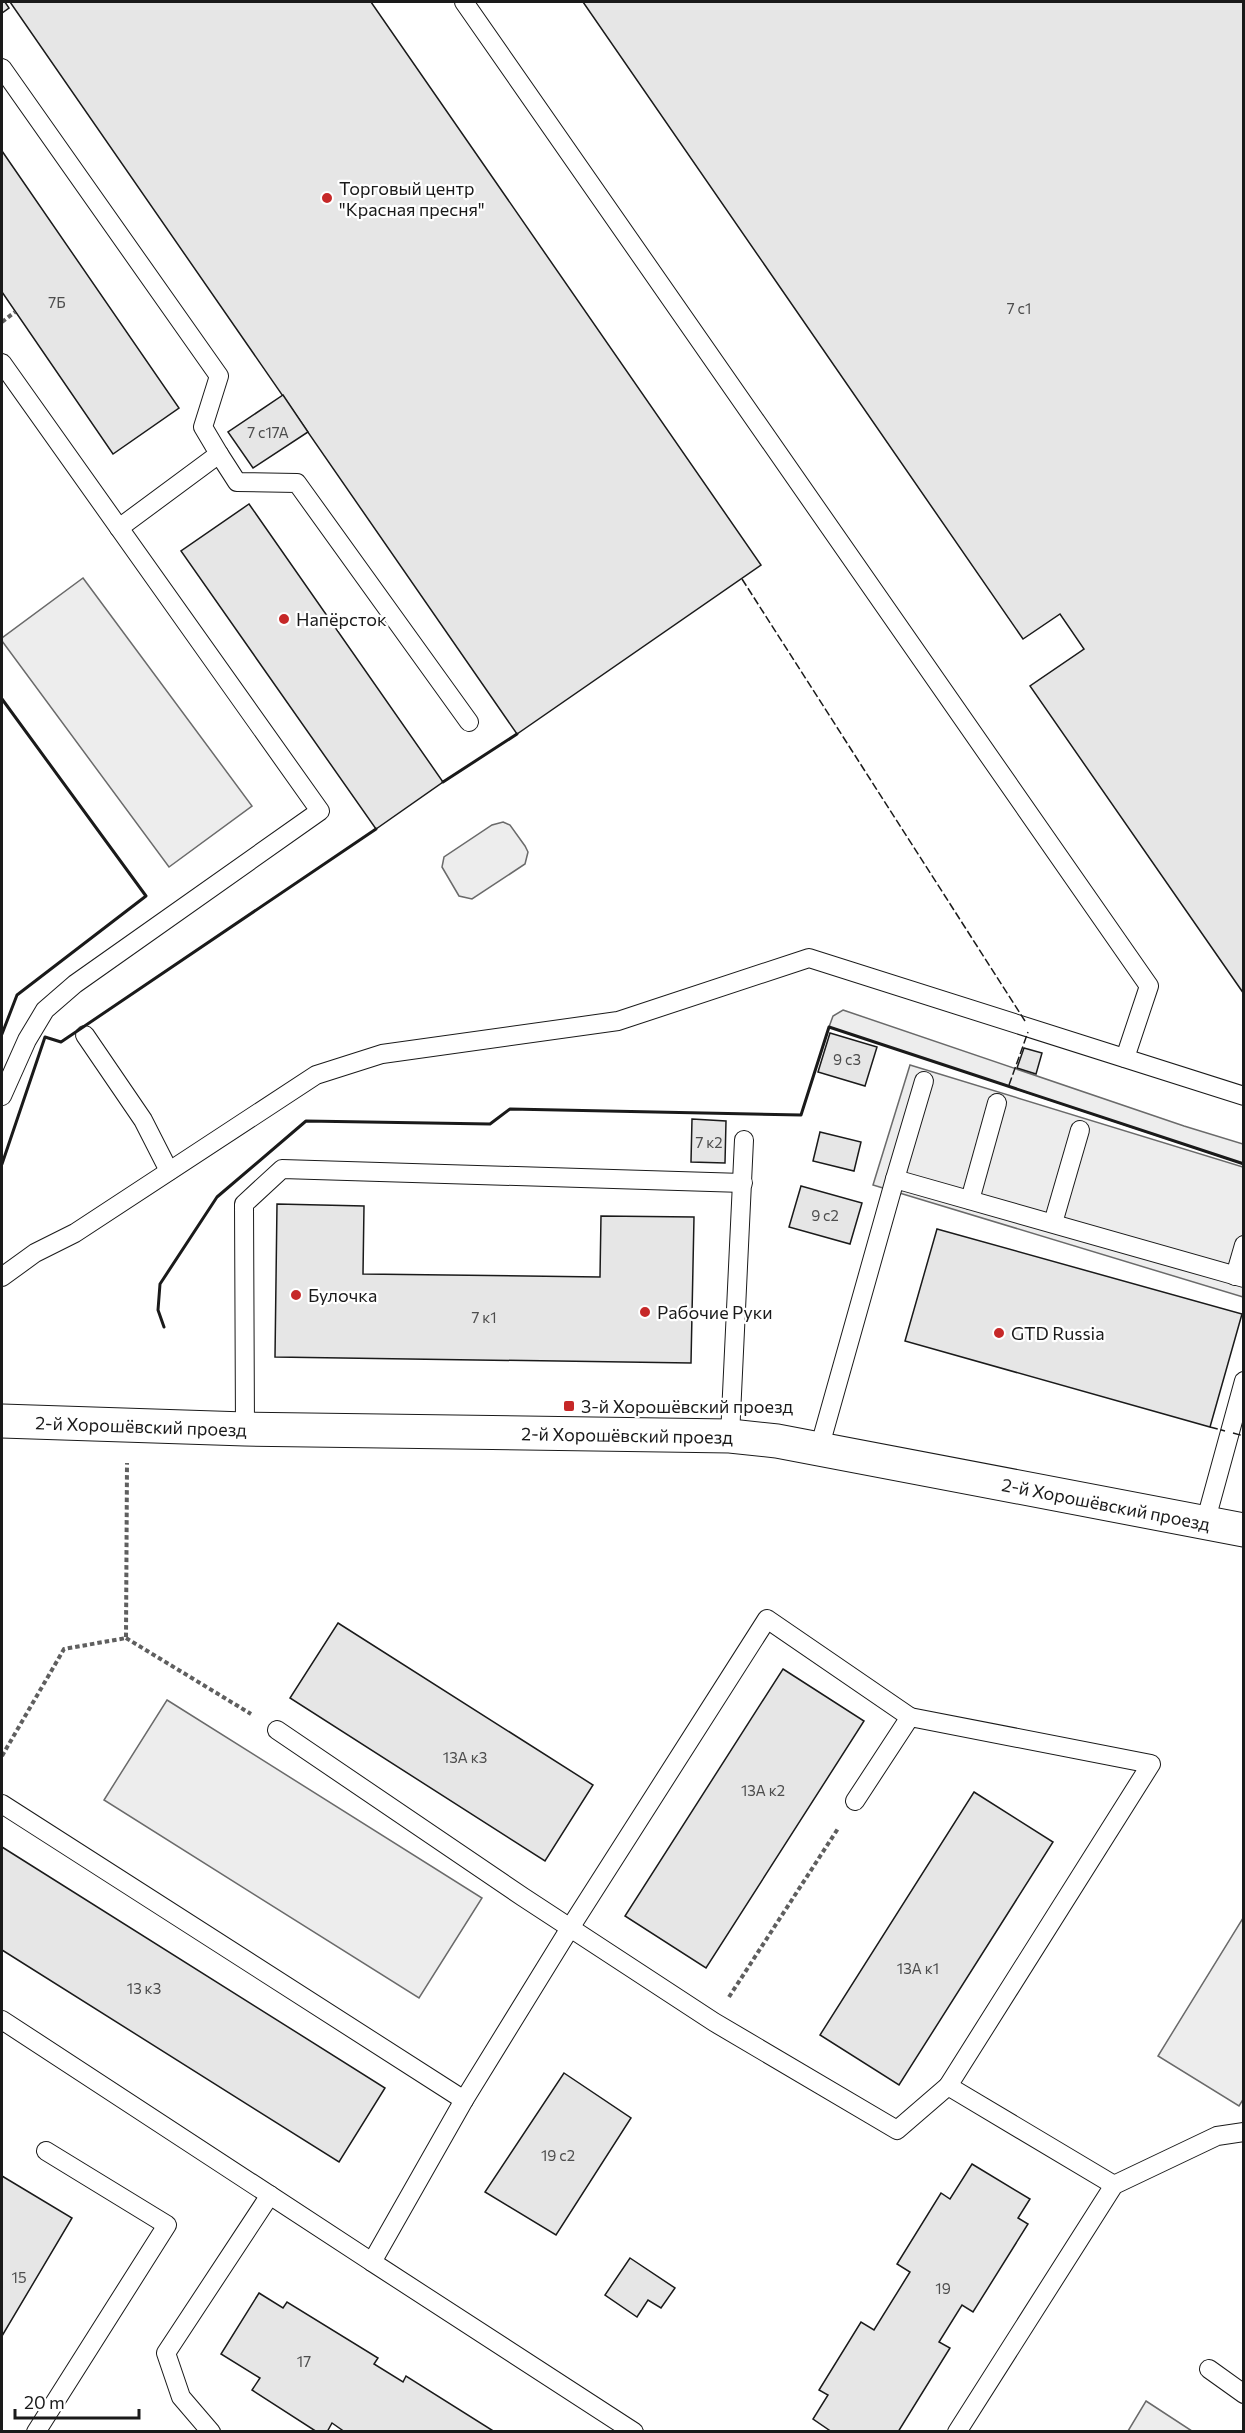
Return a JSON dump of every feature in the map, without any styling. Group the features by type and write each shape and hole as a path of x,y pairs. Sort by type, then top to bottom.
{"street":[{"name":"2-й Хорошёвский проезд","path":"2,1421 245,1429 730,1436 777,1441 1244,1530"}],"lane":[{"path":"464,2 1149,986 1125,1058"},
{"path":"2,68 219,376 203,427 237,482 297,483 469,722"},
{"path":"2,363 320,811 75,984 45,1010 27,1040 2,1096"},
{"path":"119,528 219,454"},
{"path":"2,1277 35,1252 75,1233 316,1075 382,1054 618,1021 809,958 1244,1096"},
{"path":"85,1035 143,1120 169,1171"},
{"path":"819,1449 924,1081"},
{"path":"970,1200 997,1103"},
{"path":"1053,1223 1080,1130"},
{"path":"730,1436 744,1140"},
{"path":"245,1429 244,1204 282,1169 743,1183"},
{"path":"896,1179 1239,1277 1244,1245"},
{"path":"1204,1523 1244,1381"},
{"path":"277,1730 570,1928 714,2022 897,2130 948,2086 1151,1764 910,1717 767,1619 570,1928 464,2100 372,2262"},
{"path":"855,1801 910,1717"},
{"path":"2,1804 464,2100"},
{"path":"2,2020 634,2432"},
{"path":"948,2086 1114,2185"},
{"path":"957,2432 1114,2185 1217,2136 1244,2132"},
{"path":"36,2432 167,2225 46,2151"},
{"path":"211,2432 181,2397 166,2353 270,2195"},
{"path":"1209,2369 1244,2394"}],"path":[{"path":"2,322 15,312"},
{"path":"126,1638 127,1426"},
{"path":"2,1756 64,1649 126,1638 277,1730"},
{"path":"714,2022 855,1801"}],"shaded area":[{"path":"83,578 252,806 169,867 2,641 2,638"},
{"path":"503,822 510,825 525,846 528,852 525,864 472,899 459,896 442,867 444,857 492,825"},
{"path":"843,1010 1243,1144 1243,1164 829,1027 833,1016"},
{"path":"910,1065 1243,1167 1243,1297 873,1185"},
{"path":"167,1700 482,1898 419,1998 104,1800"},
{"path":"1243,1918 1244,2098 1239,2106 1158,2056"},
{"path":"1146,2401 1192,2431 1128,2431"}],"building":[{"path":"2,2 5,2 9,8 2,13"},
{"name":"Торговый центр \"Красная пресня\"","path":"10,2 371,2 761,565 517,734"},
{"path":"583,2 1244,2 1244,994 1030,686 1084,649 1060,614 1023,639"},
{"path":"2,151 179,408 113,454 2,292"},
{"path":"283,395 308,432 253,468 228,432"},
{"path":"249,504 443,782 376,829 181,551"},
{"path":"830,1033 877,1047 865,1086 818,1072"},
{"path":"1024,1048 1042,1053 1036,1074 1017,1068"},
{"path":"692,1119 726,1121 725,1163 691,1162"},
{"path":"820,1132 861,1142 854,1171 813,1161"},
{"path":"801,1186 862,1203 850,1244 789,1227"},
{"path":"277,1204 364,1206 363,1274 600,1277 601,1216 694,1217 691,1363 275,1357"},
{"path":"937,1229 1242,1314 1210,1427 905,1341"},
{"path":"338,1623 593,1785 545,1861 290,1698"},
{"path":"783,1669 864,1721 706,1968 625,1916"},
{"path":"974,1792 1053,1842 899,2085 820,2035"},
{"path":"2,1847 385,2088 339,2162 2,1950"},
{"path":"564,2073 631,2118 556,2235 485,2192"},
{"path":"972,2164 1030,2199 1018,2218 1028,2224 973,2312 962,2305 939,2342 950,2348 898,2432 832,2432 813,2419 828,2395 819,2390 861,2322 874,2330 910,2272 897,2264 941,2193 950,2199"},
{"path":"2,2176 72,2218 2,2336"},
{"path":"630,2258 675,2288 661,2308 648,2300 637,2317 605,2295"},
{"path":"259,2293 283,2308 287,2302 378,2358 374,2364 403,2382 406,2376 495,2432 345,2432 332,2423 327,2432 317,2432 252,2390 260,2378 221,2354"}],"fence":[{"path":"742,579 1025,1021"},
{"path":"1009,1085 1028,1032"},
{"path":"1210,1427 1225,1431"},
{"path":"1233,1433 1244,1436"}],"wall":[{"path":"2,699 146,896 17,995 2,1034"},
{"path":"443,782 517,734"},
{"path":"2,1164 45,1037 61,1042 376,829"},
{"path":"164,1327 158,1310 160,1284 217,1197 306,1121 490,1124 510,1109 801,1115 829,1027 1244,1164"}],"place":[{"name":"Торговый центр \"Красная пресня\"","path":"327,198"},
{"name":"Напёрсток","path":"284,619"},
{"name":"Булочка","path":"296,1295"},
{"name":"Рабочие Руки","path":"645,1312"},
{"name":"GTD Russia","path":"999,1333"},
{"name":"3-й Хорошёвский проезд","path":"569,1406"}]}
